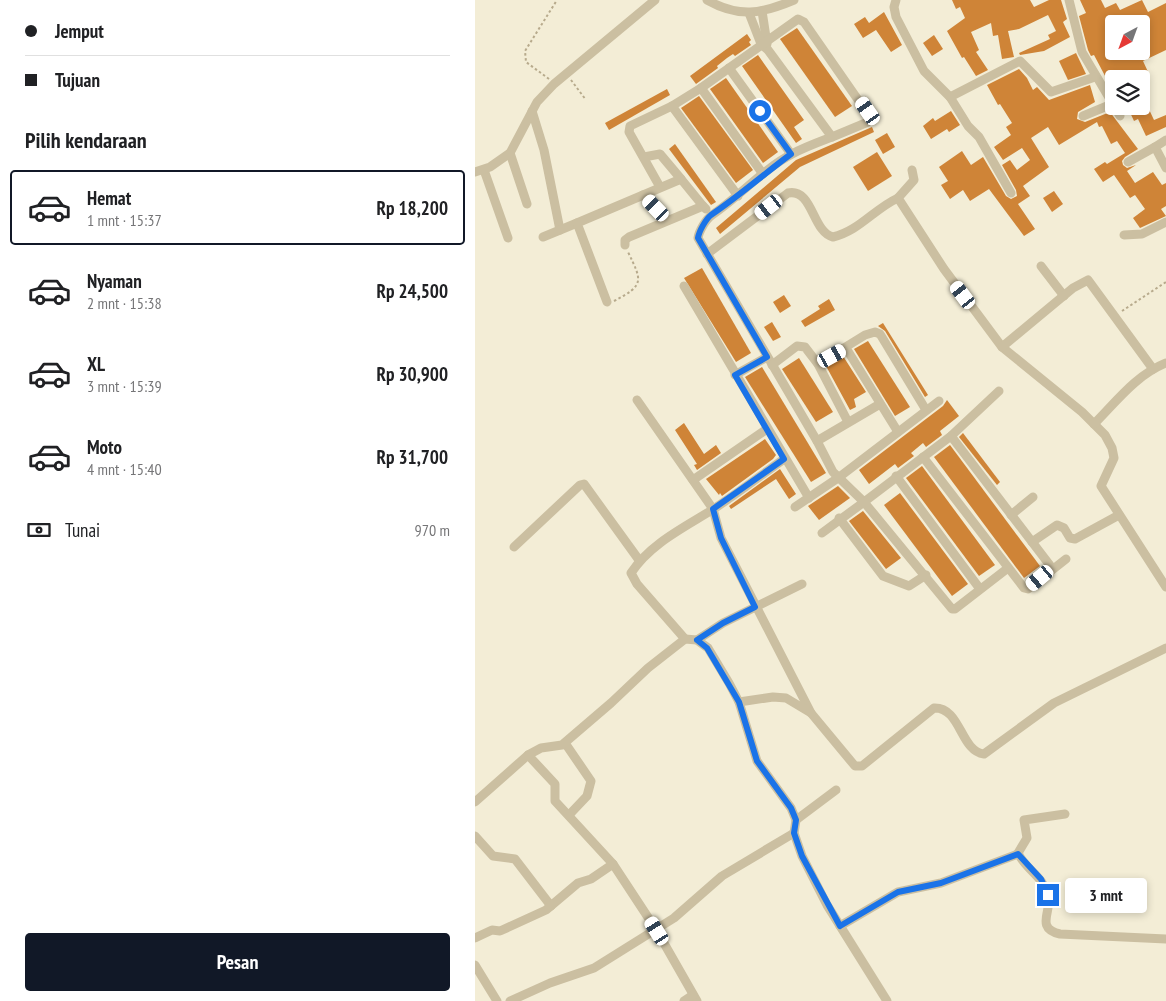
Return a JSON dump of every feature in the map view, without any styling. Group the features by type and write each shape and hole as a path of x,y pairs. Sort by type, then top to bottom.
{"street":[{"path":"509,238 479,171 510,153 531,111 554,84 655,0"},
{"path":"707,0 721,8 749,13 775,9 794,0"},
{"path":"896,0 893,7 895,17 924,71 950,98 968,126 979,137 1011,193"},
{"path":"1069,0 1079,44 1095,78 1105,93"},
{"path":"762,12 765,45"},
{"path":"749,13 765,45 832,137"},
{"path":"660,187 628,129 632,124 672,106 701,88 765,45 795,20 801,18 868,111 870,117 868,122 791,154 711,215 699,234 707,254 817,441 828,466 864,502 926,575 952,609 955,609 1008,568"},
{"path":"950,98 1018,62 1022,62 1051,92 1095,78"},
{"path":"729,68 791,154"},
{"path":"701,88 763,174"},
{"path":"672,106 738,196"},
{"path":"1083,116 1105,107"},
{"path":"531,111 545,156 560,230"},
{"path":"1128,162 1166,140"},
{"path":"1155,147 1166,168"},
{"path":"510,153 527,204"},
{"path":"644,157 660,154 711,215"},
{"path":"707,254 788,193 797,193 803,196 821,228 829,236 833,237 860,225 881,206 897,198 914,180 912,170"},
{"path":"543,236 681,179"},
{"path":"643,195 668,220"},
{"path":"897,198 944,269 1002,347 1022,361 1105,435 1112,448 1114,458 1101,486 1166,587"},
{"path":"625,245 625,240 629,237 703,206"},
{"path":"1125,235 1143,234 1166,222"},
{"path":"577,223 607,302"},
{"path":"1041,266 1064,296"},
{"path":"1002,347 1064,296 1088,280 1153,369"},
{"path":"684,286 784,459 809,498"},
{"path":"818,364 871,332 880,334 926,410"},
{"path":"735,375 770,361 801,345 818,364 848,422"},
{"path":"846,348 898,432"},
{"path":"1094,424 1138,379 1166,363"},
{"path":"821,532 951,436 999,391"},
{"path":"637,400 713,509 721,538 811,713 855,766 862,766 934,708 945,710 954,718 975,750 984,754 1054,704 1166,648"},
{"path":"795,507 838,478 939,401"},
{"path":"817,441 879,404"},
{"path":"693,480 767,429"},
{"path":"951,436 1052,568"},
{"path":"923,457 1022,586 1028,589 1052,568 1066,559"},
{"path":"685,640 633,579 631,573 639,560 676,530 713,509 784,459"},
{"path":"896,476 980,589"},
{"path":"514,547 584,484 639,560"},
{"path":"1011,515 1033,497"},
{"path":"1032,542 1057,525 1064,528 1070,538 1075,539 1119,515"},
{"path":"839,518 883,576 909,586 926,575"},
{"path":"475,802 528,755 541,748 560,746 565,743 648,668 685,640 697,640 723,623 802,584"},
{"path":"697,640 707,648 739,702 757,761 791,808 796,820 794,833 802,856 840,926 887,1001"},
{"path":"739,702 773,697 787,698 811,713"},
{"path":"565,743 591,781 587,796 569,815"},
{"path":"528,755 555,784 554,800 613,864 657,931 695,998 684,1001"},
{"path":"796,820 836,790"},
{"path":"840,926 898,892 941,883 1018,854 1027,838 1023,820 1065,814"},
{"path":"510,1001 551,983 594,968 657,931 722,876 794,833"},
{"path":"475,836 493,856 515,859 551,906"},
{"path":"1018,854 1041,879 1048,895 1045,921 1053,932 1060,934 1166,939"},
{"path":"475,938 492,930 499,931 551,906 578,883 591,878 613,864"},
{"path":"475,965 497,1001"}],"path":[{"path":"554,84 530,67 525,51 557,0"},
{"path":"566,74 586,100"},
{"path":"607,302 610,304 633,291 639,284 640,277 625,245"},
{"path":"1114,317 1166,282"}],"building":[{"path":"952,0 1030,0 1034,7 1049,0 1061,0 1067,19 1063,22 1070,37 1044,51 1020,55 1019,53 1050,39 1048,35 1056,31 1048,15 1019,29 1008,31 1014,57 1002,59 998,35 993,36 991,23 971,32 979,50 976,52 988,70 976,76 964,57 962,58 947,31 965,18 960,7 956,9"},
{"path":"1080,0 1101,0 1105,8 1116,3 1120,10 1142,0 1148,12 1166,3 1166,50 1150,58 1150,15 1105,15 1105,60 1145,60 1143,61 1147,70 1105,70 1105,76 1094,55 1091,56 1088,50 1079,16 1086,13"},
{"path":"884,12 902,45 891,52 876,30 863,38 854,24 865,17 869,23"},
{"path":"797,28 852,106 835,117 780,39"},
{"path":"747,34 751,40 749,42 751,45 735,56 733,54 727,58 717,66 718,68 696,84 690,76"},
{"path":"934,35 943,49 932,56 923,43"},
{"path":"1076,53 1086,74 1068,80 1059,61"},
{"path":"758,55 804,120 794,127 802,139 796,143 742,66"},
{"path":"1019,69 1027,78 1033,90 1037,87 1049,100 1090,85 1095,102 1078,112 1077,119 1085,122 1105,114 1112,115 1138,149 1122,161 1123,165 1127,168 1136,165 1127,171 1135,183 1153,172 1162,185 1166,183 1166,206 1161,209 1166,216 1140,228 1133,218 1145,209 1135,195 1130,198 1114,175 1103,182 1094,169 1105,162 1107,164 1125,153 1117,141 1111,144 1102,126 1099,127 1097,122 1059,145 1048,127 1031,138 1049,167 1023,186 1030,196 1018,204 1035,229 1024,236 989,189 970,201 963,190 950,199 941,185 948,181 939,167 962,151 971,165 983,157 1006,196 1011,199 1017,196 1016,190 1002,165 1010,160 1017,170 1030,160 1022,148 1003,160 994,147 1011,135 1006,127 1012,123 1000,104 998,105 987,85"},
{"path":"726,78 778,152 763,163 710,89"},
{"path":"667,89 670,95 609,130 605,123"},
{"path":"699,96 753,170 736,183 681,108"},
{"path":"951,111 960,125 949,132 947,129 931,139 923,126 933,118 935,121"},
{"path":"1150,112 1154,120 1166,115 1166,127 1146,136 1138,119 1134,121 1131,115 1150,115"},
{"path":"872,127 874,132 800,167 720,234 716,228 796,160"},
{"path":"887,133 895,147 883,154 875,140"},
{"path":"675,144 716,202 711,205 669,149"},
{"path":"877,152 892,176 868,191 853,167"},
{"path":"1054,191 1063,204 1052,212 1043,198"},
{"path":"702,268 751,353 736,362 684,278"},
{"path":"784,295 791,306 780,313 773,302"},
{"path":"829,299 835,310 805,327 801,321 820,309 818,306"},
{"path":"772,322 781,337 773,341 764,327"},
{"path":"883,323 928,395 925,397 885,331 878,326"},
{"path":"868,341 910,407 895,416 854,349"},
{"path":"843,356 866,392 854,399 856,407 850,410 826,366"},
{"path":"799,358 833,412 816,422 782,369"},
{"path":"762,367 826,473 811,482 745,377"},
{"path":"947,400 959,416 940,431 942,435 926,447 923,443 911,453 914,456 898,468 895,464 869,484 859,470 943,406"},
{"path":"684,423 704,454 716,445 721,453 697,470 694,465 697,464 675,430"},
{"path":"963,433 1000,482 997,485 959,437"},
{"path":"765,439 776,455 773,459 722,496 720,493 719,495 706,479"},
{"path":"950,445 1040,566 1024,578 934,457"},
{"path":"922,466 995,565 979,576 906,478"},
{"path":"780,469 796,494 789,499 776,479 731,509 729,506"},
{"path":"838,486 850,498 819,520 808,506"},
{"path":"900,493 968,584 952,596 884,505"},
{"path":"863,511 901,558 886,569 849,521"}],"route":[{"path":"760,111 791,154 763,174 717,213 711,215 700,231 698,238 767,357 735,375 784,459 713,509 721,538 755,607 723,623 697,640 707,648 739,702 757,761 791,808 796,820 794,833 802,856 840,926 898,892 941,883 1018,854 1041,879 1048,895"}]}
